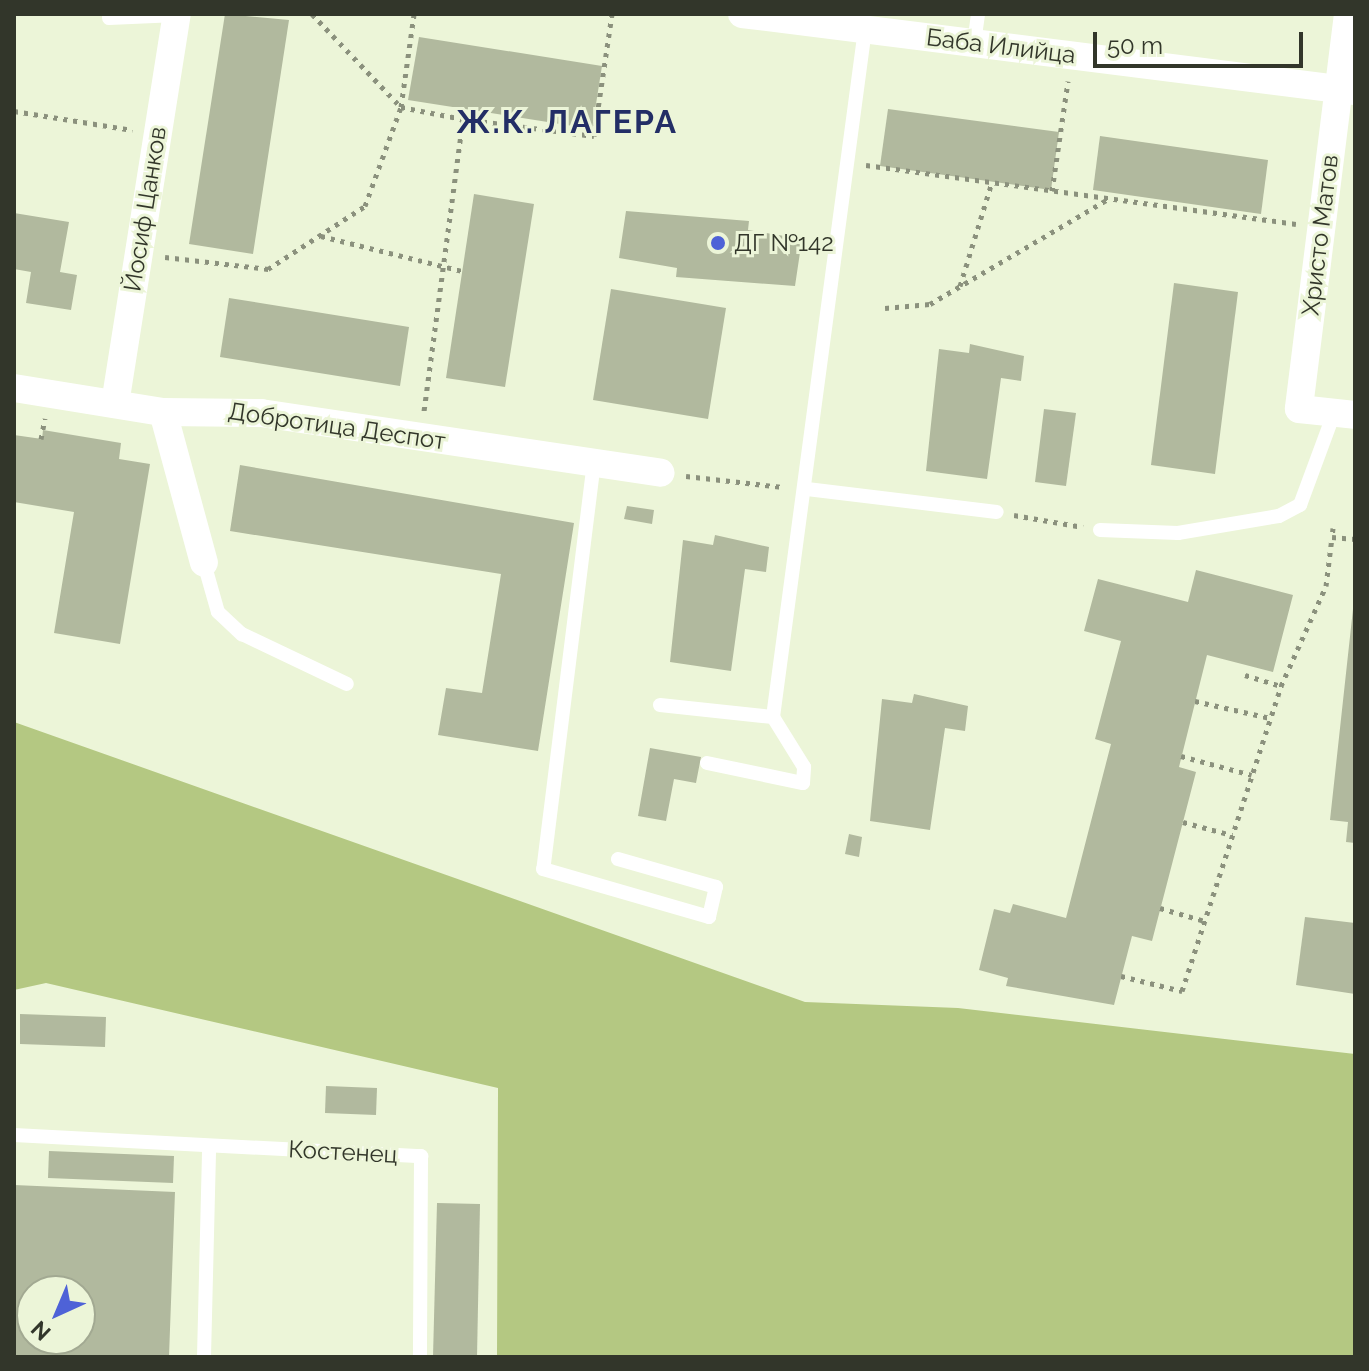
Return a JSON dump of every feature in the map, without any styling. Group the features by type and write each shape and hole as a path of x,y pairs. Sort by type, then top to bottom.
{"street":[{"name":"Йосиф Цанков","path":"115,404 177,14"},
{"name":"Баба Илийца","path":"742,14 1347,90"},
{"name":"Христо Матов","path":"1345,414 1299,409 1321,228 1347,90 1348,14"},
{"name":"Добротица Деспот","path":"14,388 163,412 222,409 661,473"},
{"path":"163,412 204,563"}],"lane":[{"path":"109,18 177,14"},
{"path":"974,43 978,14"},
{"path":"707,763 803,783 804,767 773,717 807,489 865,29"},
{"path":"1100,530 1178,533 1279,516 1300,505 1345,414"},
{"path":"594,462 543,869 709,917 716,887 618,859"},
{"path":"807,489 997,512"},
{"path":"204,563 218,612 242,634 347,684"},
{"path":"660,705 773,717"},
{"name":"Костенец","path":"14,1135 421,1156 420,1357"},
{"path":"204,1357 209,1146"}],"path":[{"path":"312,14 401,107 463,119 594,136 612,14"},
{"path":"138,254 268,269 365,206 401,107 414,14"},
{"path":"1052,191 1072,55"},
{"path":"14,111 157,134"},
{"path":"420,437 463,119"},
{"path":"848,162 1321,228"},
{"path":"960,287 992,182"},
{"path":"885,308 930,304 1109,198"},
{"path":"320,236 462,271"},
{"path":"41,439 44,421"},
{"path":"661,473 807,489"},
{"path":"997,512 1100,530"},
{"path":"1121,976 1182,991 1281,686 1320,606 1333,528"},
{"path":"1332,537 1355,539"},
{"path":"1245,675 1281,686"},
{"path":"1195,701 1270,718"},
{"path":"1181,756 1252,775"},
{"path":"1183,822 1232,835"},
{"path":"1160,908 1205,921"}],"green space":[{"path":"14,722 805,1002 958,1008 1355,1054 1355,1357 497,1357 498,1088 46,983 14,990"}],"building":[{"path":"225,14 289,20 253,254 189,244"},
{"path":"419,37 602,66 592,129 408,100"},
{"path":"888,109 1059,132 1051,190 880,166"},
{"path":"1100,136 1268,160 1261,214 1093,190"},
{"path":"474,194 534,204 505,387 446,378"},
{"path":"626,211 749,221 748,230 802,239 795,286 676,277 677,268 619,258"},
{"path":"14,213 69,222 60,272 77,275 71,310 26,303 31,272 14,269"},
{"path":"1174,283 1238,292 1215,474 1151,465"},
{"path":"611,289 726,308 708,419 593,400"},
{"path":"229,298 409,327 400,386 220,357"},
{"path":"970,344 1024,356 1021,381 1001,378 987,479 926,471 939,349 969,353"},
{"path":"1044,409 1076,413 1066,486 1035,482"},
{"path":"43,430 121,443 119,459 150,464 120,644 54,633 74,512 14,502 14,435 42,439"},
{"path":"240,465 574,523 538,751 438,735 446,688 482,693 501,574 230,531"},
{"path":"627,506 654,510 652,524 624,519"},
{"path":"715,535 769,547 766,572 745,569 731,671 670,662 683,540 713,545"},
{"path":"1196,570 1293,595 1273,672 1207,655 1179,767 1196,772 1152,941 1132,936 1114,1005 1006,986 1008,978 979,970 994,909 1010,913 1013,904 1066,918 1111,744 1095,739 1121,641 1084,631 1098,579 1188,602"},
{"path":"1353,609 1355,843 1346,842 1348,822 1330,820"},
{"path":"914,694 968,706 965,731 945,728 930,830 870,821 882,699 912,703"},
{"path":"650,748 701,757 696,783 674,779 666,821 638,816"},
{"path":"849,834 862,837 859,857 845,854"},
{"path":"1305,917 1355,923 1355,994 1296,985"},
{"path":"20,1014 106,1017 105,1047 20,1044"},
{"path":"326,1086 377,1088 376,1115 325,1113"},
{"path":"49,1151 174,1156 173,1183 48,1178"},
{"path":"14,1185 175,1192 169,1357 14,1357"},
{"path":"437,1203 480,1204 477,1357 433,1357"}],"place":[{"name":"ДГ №142","path":"718,243"}],"district":[{"name":"Ж.К. ЛАГЕРА","path":"567,122"}]}
